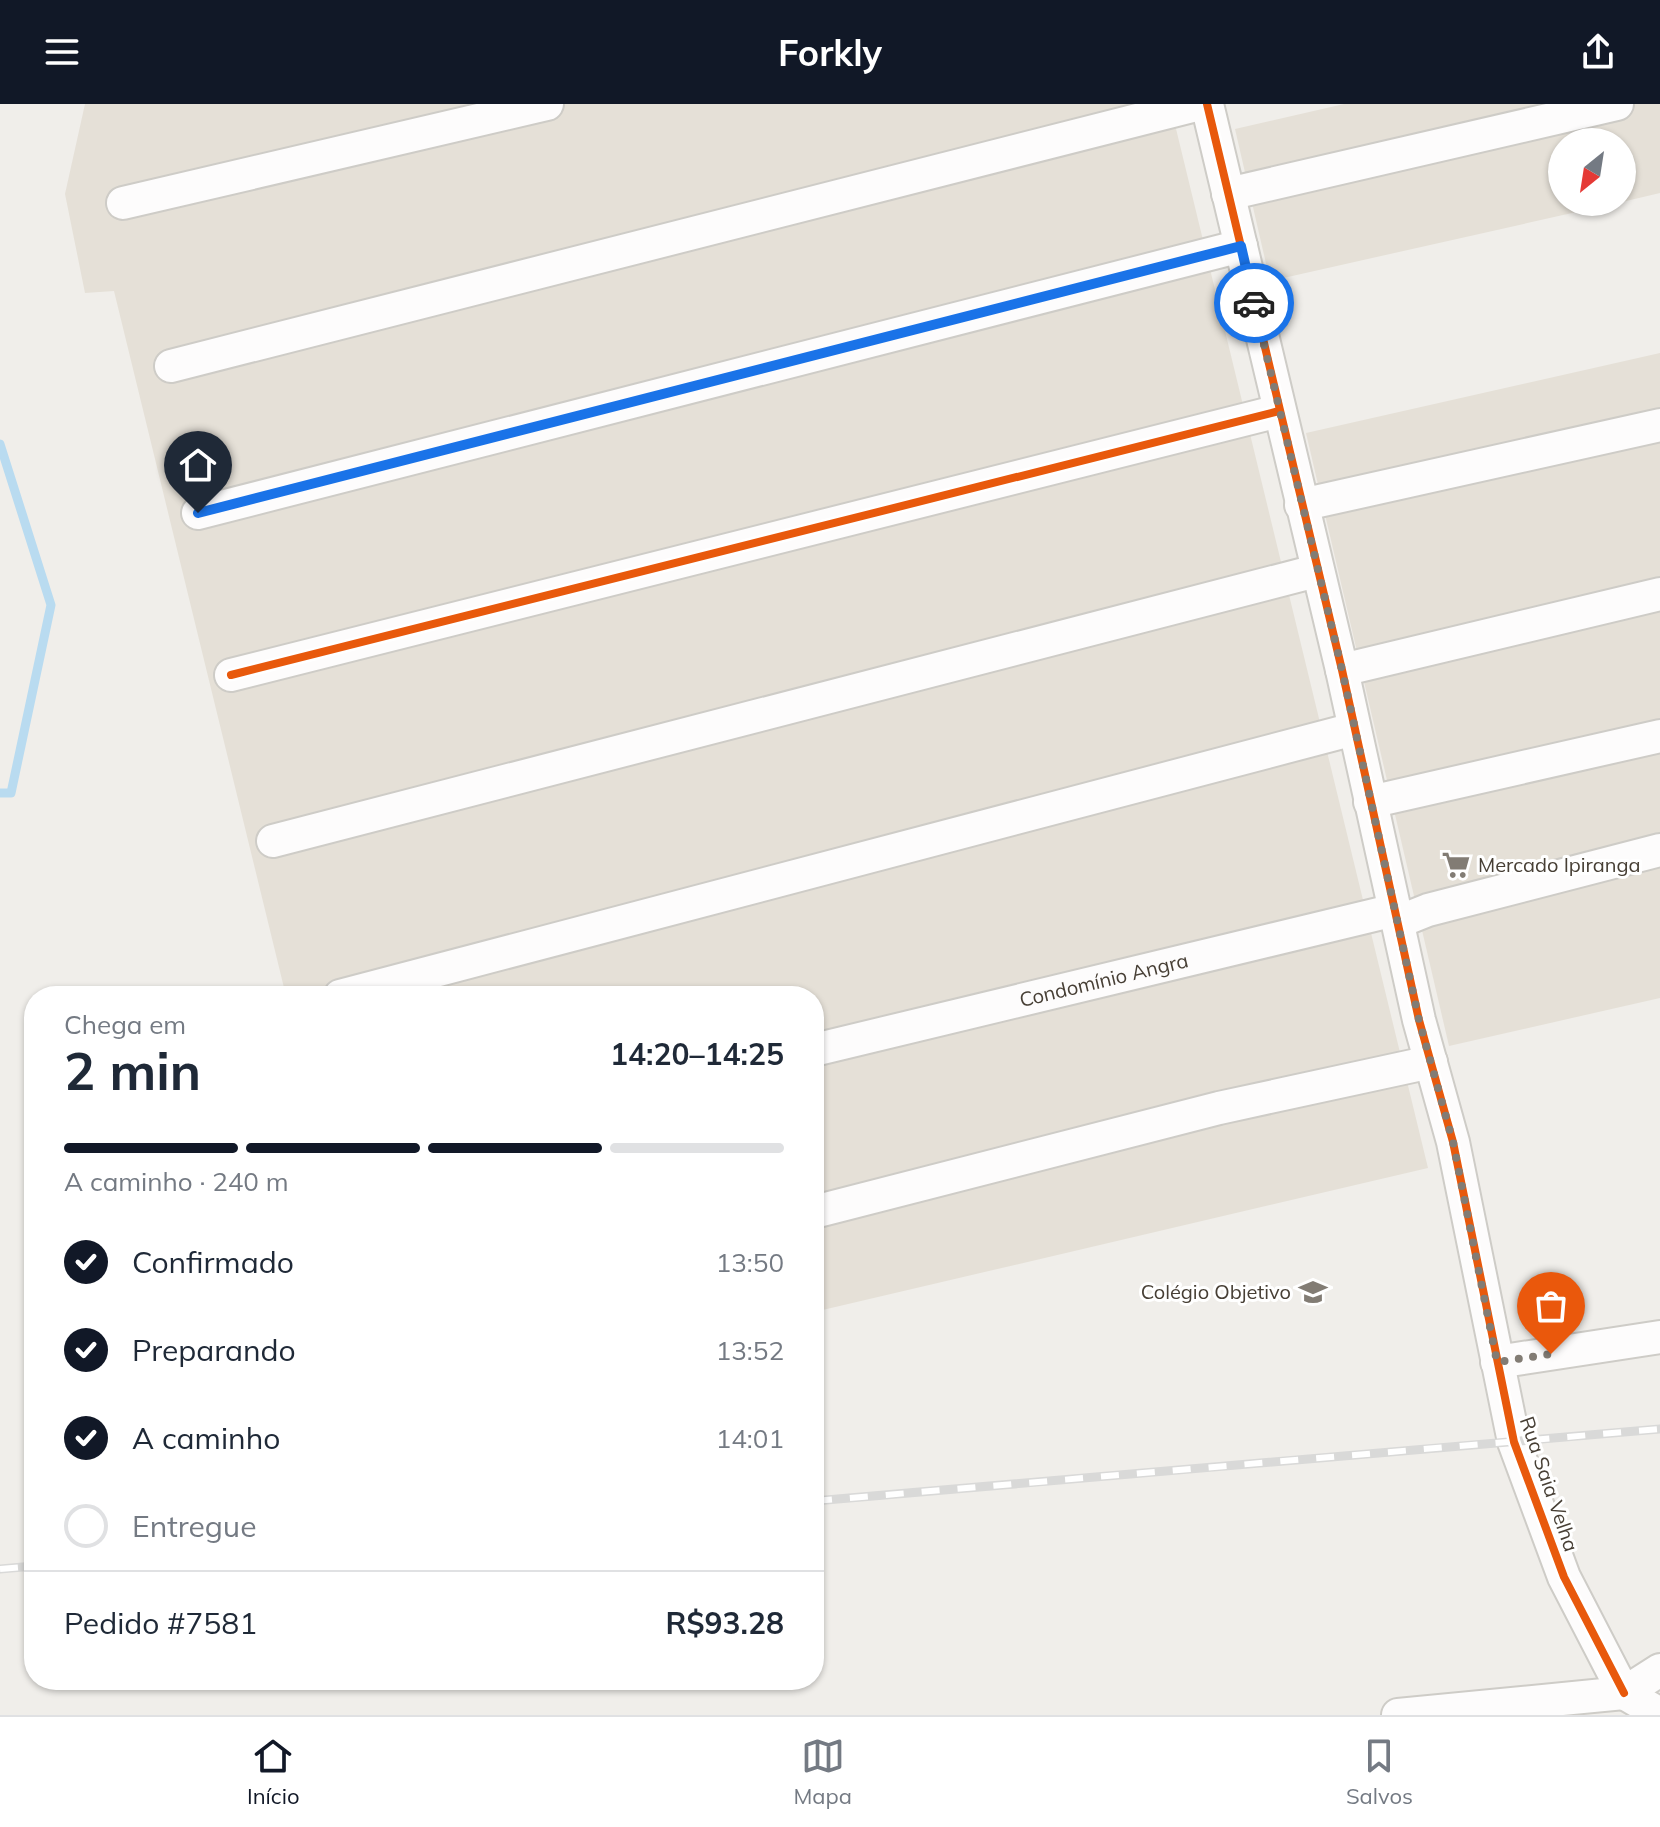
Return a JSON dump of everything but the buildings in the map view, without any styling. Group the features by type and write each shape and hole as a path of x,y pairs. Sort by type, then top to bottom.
{"street":[{"path":"123,203 547,104"},
{"path":"171,366 1200,104"},
{"name":"Rua Saia Velha","path":"1207,104 1342,670 1396,916 1453,1142 1514,1442 1615,1704"},
{"path":"1228,194 1617,104"},
{"path":"198,513 1241,246"},
{"path":"231,675 1279,411"},
{"path":"1301,505 1660,425"},
{"path":"273,841 1316,571"},
{"path":"1342,670 1660,594"},
{"path":"378,986 1354,729"},
{"path":"1370,802 1660,736"},
{"name":"Condomínio Angra","path":"824,1048 1428,910 1660,850"},
{"path":"824,1209 1219,1108 1431,1062"},
{"path":"1497,1362 1660,1337"},
{"path":"1615,1704 1660,1670"},
{"path":"1398,1715 1615,1704 1660,1714"}],"shaded area":[{"path":"85,104 1170,104 1428,1168 824,1310 824,986 284,986 114,291 85,293 65,194"},
{"path":"1344,104 1660,104 1660,193 1636,199 1636,128 1548,128 1548,216 1559,216 1270,281 1235,129"},
{"path":"1660,353 1660,998 1449,1046 1306,433"}],"waterway":[{"path":"0,444 51,605 11,793 0,793"}],"railway":[{"path":"824,1500 1660,1429"},
{"path":"0,1569 24,1567"}],"cycle path":[{"path":"1207,104 1342,670 1419,1020 1453,1142 1514,1442 1564,1577 1624,1693"},
{"path":"231,675 1279,411"}],"way so far":[{"path":"1254,303 1342,670 1419,1020 1453,1142 1497,1362 1551,1354"}],"place":[{"name":"Mercado Ipiranga","path":"1456,865"},
{"name":"Colégio Objetivo","path":"1313,1292"}],"route":[{"path":"198,513 1241,246 1254,303"}]}
